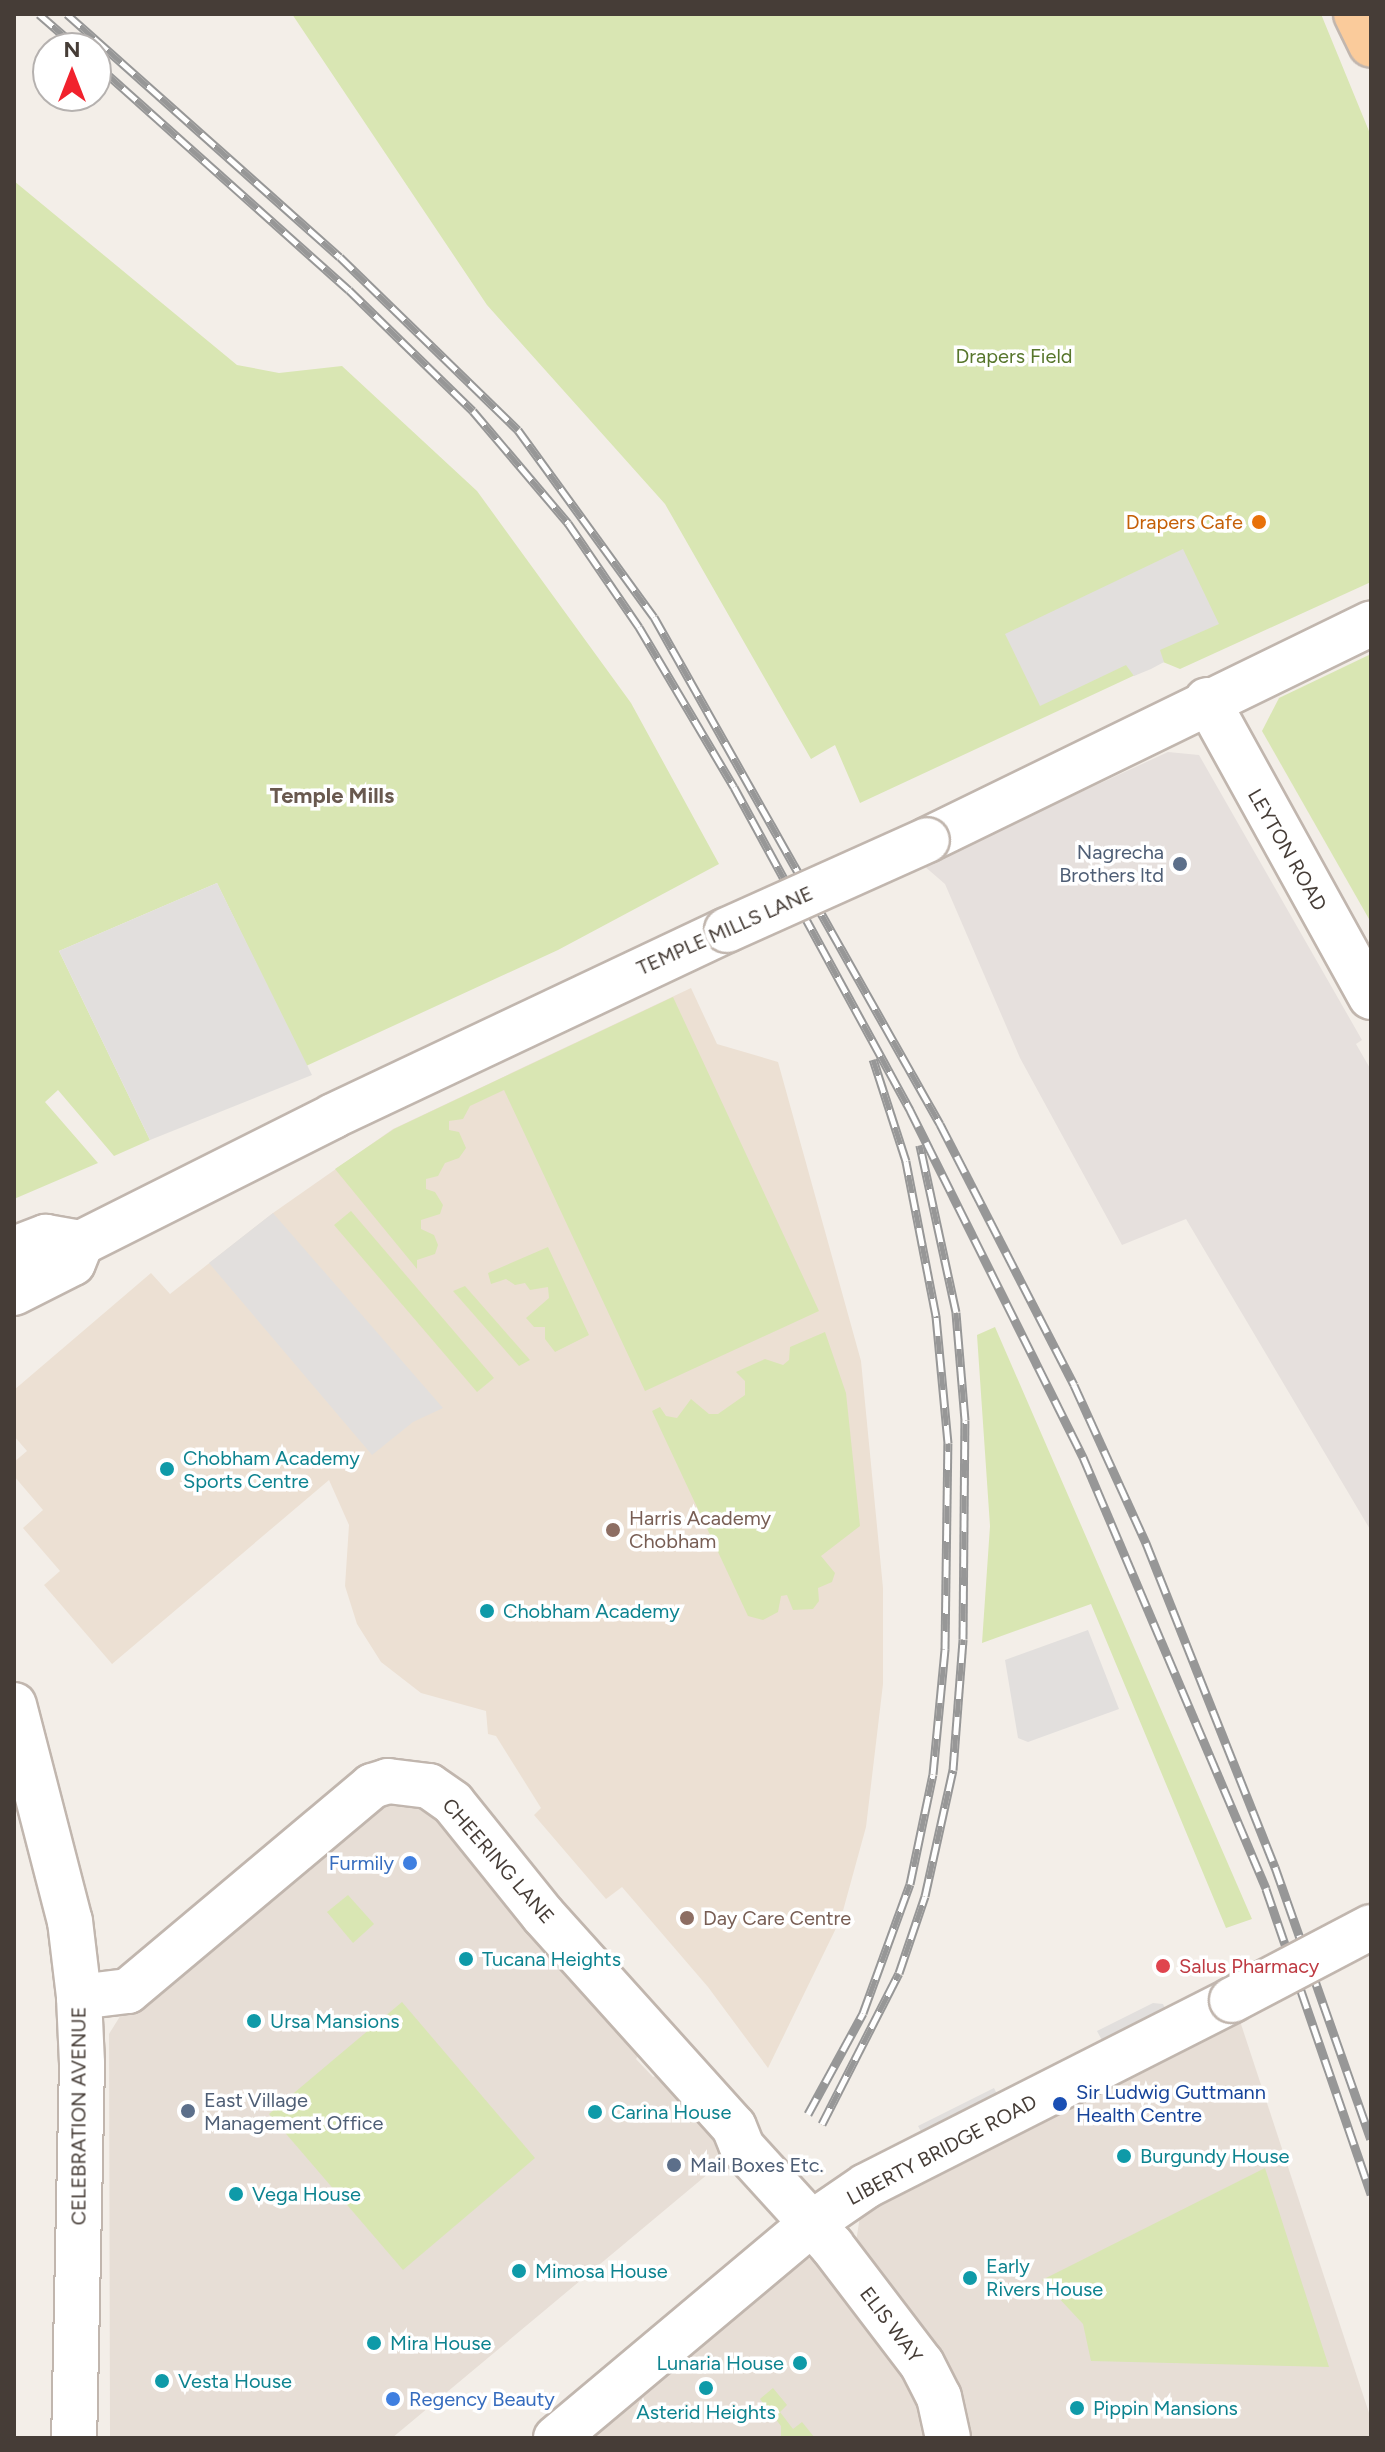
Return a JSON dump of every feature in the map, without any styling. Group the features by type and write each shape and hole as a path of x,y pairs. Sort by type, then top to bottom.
{"main road":[{"path":"1356,14 1371,45"}],"street":[{"name":"TEMPLE MILLS LANE","path":"14,1293 73,1263 81,1243 333,1116 727,930 927,840 1207,700 1371,623"},
{"name":"LEYTON ROAD","path":"1207,700 1360,951 1371,997"},
{"path":"14,1249 46,1237 81,1243"},
{"name":"CELEBRATION AVENUE","path":"14,1705 70,1921 79,1997 82,2063 74,2438"},
{"name":"CHEERING LANE","path":"79,1997 128,1991 372,1786 404,1781 429,1786 453,1803 812,2223"},
{"name":"LIBERTY BRIDGE ROAD","path":"556,2438 812,2223 866,2186 1371,1927"},
{"name":"ELIS WAY","path":"812,2223 922,2364 939,2397 948,2438"}],"shaded area":[{"path":"1183,549 1219,624 1160,650 1164,662 1151,669 1134,676 1126,665 1040,706 1005,634"},
{"path":"1168,752 1199,755 1362,1040 1356,1044 1371,1070 1371,1531 1186,1219 1122,1245 1020,1058 945,884 923,865"},
{"path":"217,883 312,1075 150,1140 59,951"},
{"name":"Harris Academy Chobham","path":"691,988 717,1044 778,1062 861,1361 883,1588 883,1684 866,1827 841,1918 768,2068 708,1987 622,1887 606,1899 534,1815 541,1808 496,1736 488,1734 486,1711 421,1693 381,1662 357,1624 345,1586 349,1525 329,1480 112,1664 44,1585 60,1571 23,1528 43,1510 14,1476 14,1462 27,1451 14,1436 14,1390 151,1273 170,1294 273,1213 393,1129"},
{"path":"273,1213 443,1408 413,1422 372,1455 209,1263"},
{"path":"1088,1630 1119,1709 1028,1742 1018,1738 1005,1660"},
{"path":"410,1792 477,1847 467,1857 606,2018 642,2049 636,2059 653,2077 661,2074 733,2153 392,2438 110,2438 109,2034 127,2005 317,1839"},
{"path":"1153,2003 1163,2004 1168,2015 1105,2046 1097,2031"},
{"path":"1238,2015 1371,2419 1371,2438 962,2438 856,2242 860,2216 867,2206"},
{"path":"994,2088 1000,2100 924,2137 918,2126"},
{"path":"801,2257 821,2261 900,2353 934,2438 593,2438"}],"green space":[{"name":"Drapers Field","path":"292,14 1321,14 1371,136 1371,582 1180,669 1163,662 860,803 835,745 811,759 665,504 487,305"},
{"path":"14,181 237,365 279,373 342,366 477,491 631,703 719,864 558,950 306,1066 217,883 59,951 150,1140 114,1156 58,1090 45,1102 98,1163 14,1199"},
{"path":"1371,654 1369,919 1262,731 1279,698"},
{"path":"673,997 819,1311 645,1391 504,1090 470,1106 463,1119 449,1121 449,1130 459,1132 466,1148 459,1158 445,1163 438,1176 426,1179 426,1189 435,1192 443,1205 440,1214 421,1220 421,1229 434,1235 438,1245 435,1254 417,1260 417,1269 335,1169 394,1129"},
{"path":"351,1211 494,1378 477,1392 334,1225"},
{"path":"548,1247 589,1335 555,1352 545,1339 545,1327 534,1327 526,1318 549,1298 548,1287 530,1290 525,1283 515,1285 506,1279 491,1284 488,1273"},
{"path":"465,1286 530,1360 519,1366 453,1291"},
{"path":"995,1327 1252,1919 1226,1928 1091,1604 982,1643 990,1526 977,1335"},
{"path":"825,1332 846,1393 860,1526 821,1556 835,1573 832,1582 818,1588 819,1601 813,1609 793,1610 787,1595 781,1596 778,1612 763,1620 748,1616 652,1411 660,1407 666,1416 677,1418 691,1399 709,1414 718,1414 745,1395 745,1381 736,1372 765,1359 783,1365 789,1360 790,1347"},
{"path":"348,1895 374,1924 353,1943 327,1912"},
{"path":"402,2002 535,2158 403,2270 269,2114"},
{"path":"1265,2168 1329,2367 1091,2361 1083,2324 1042,2280"},
{"path":"773,2388 787,2405 780,2412 793,2429 802,2422 815,2438 781,2438 781,2426 760,2399"}],"railway":[{"path":"39,14 60,32"},
{"path":"67,14 340,257 518,430 654,617 940,1124 1074,1385 1146,1543 1275,1867 1371,2139"},
{"path":"112,78 349,290 473,411 568,523 639,627 734,787 910,1110 1083,1457 1266,1889 1371,2194"},
{"path":"808,2114 863,2013 910,1884 933,1774 945,1649 948,1443 936,1316 906,1161 873,1059"},
{"path":"822,2124 899,1973 925,1896 953,1770 963,1639 965,1420 956,1312 920,1145"}],"place":[{"name":"Drapers Cafe","path":"1259,522"},
{"name":"Nagrecha Brothers ltd","path":"1180,864"},
{"name":"Chobham Academy Sports Centre","path":"167,1469"},
{"name":"Harris Academy Chobham","path":"613,1530"},
{"name":"Chobham Academy","path":"487,1611"},
{"name":"Furmily","path":"410,1863"},
{"name":"Day Care Centre","path":"687,1918"},
{"name":"Tucana Heights","path":"466,1959"},
{"name":"Salus Pharmacy","path":"1163,1966"},
{"name":"Ursa Mansions","path":"254,2021"},
{"name":"Sir Ludwig Guttmann Health Centre","path":"1060,2104"},
{"name":"East Village Management Office","path":"188,2111"},
{"name":"Carina House","path":"595,2112"},
{"name":"Burgundy House","path":"1124,2156"},
{"name":"Mail Boxes Etc.","path":"674,2165"},
{"name":"Vega House","path":"236,2194"},
{"name":"Mimosa House","path":"519,2271"},
{"name":"Early Rivers House","path":"970,2278"},
{"name":"Mira House","path":"374,2343"},
{"name":"Lunaria House","path":"800,2363"},
{"name":"Vesta House","path":"162,2381"},
{"name":"Asterid Heights","path":"706,2388"},
{"name":"Regency Beauty","path":"393,2399"},
{"name":"Pippin Mansions","path":"1077,2408"}],"district":[{"name":"Temple Mills","path":"332,796"}]}
